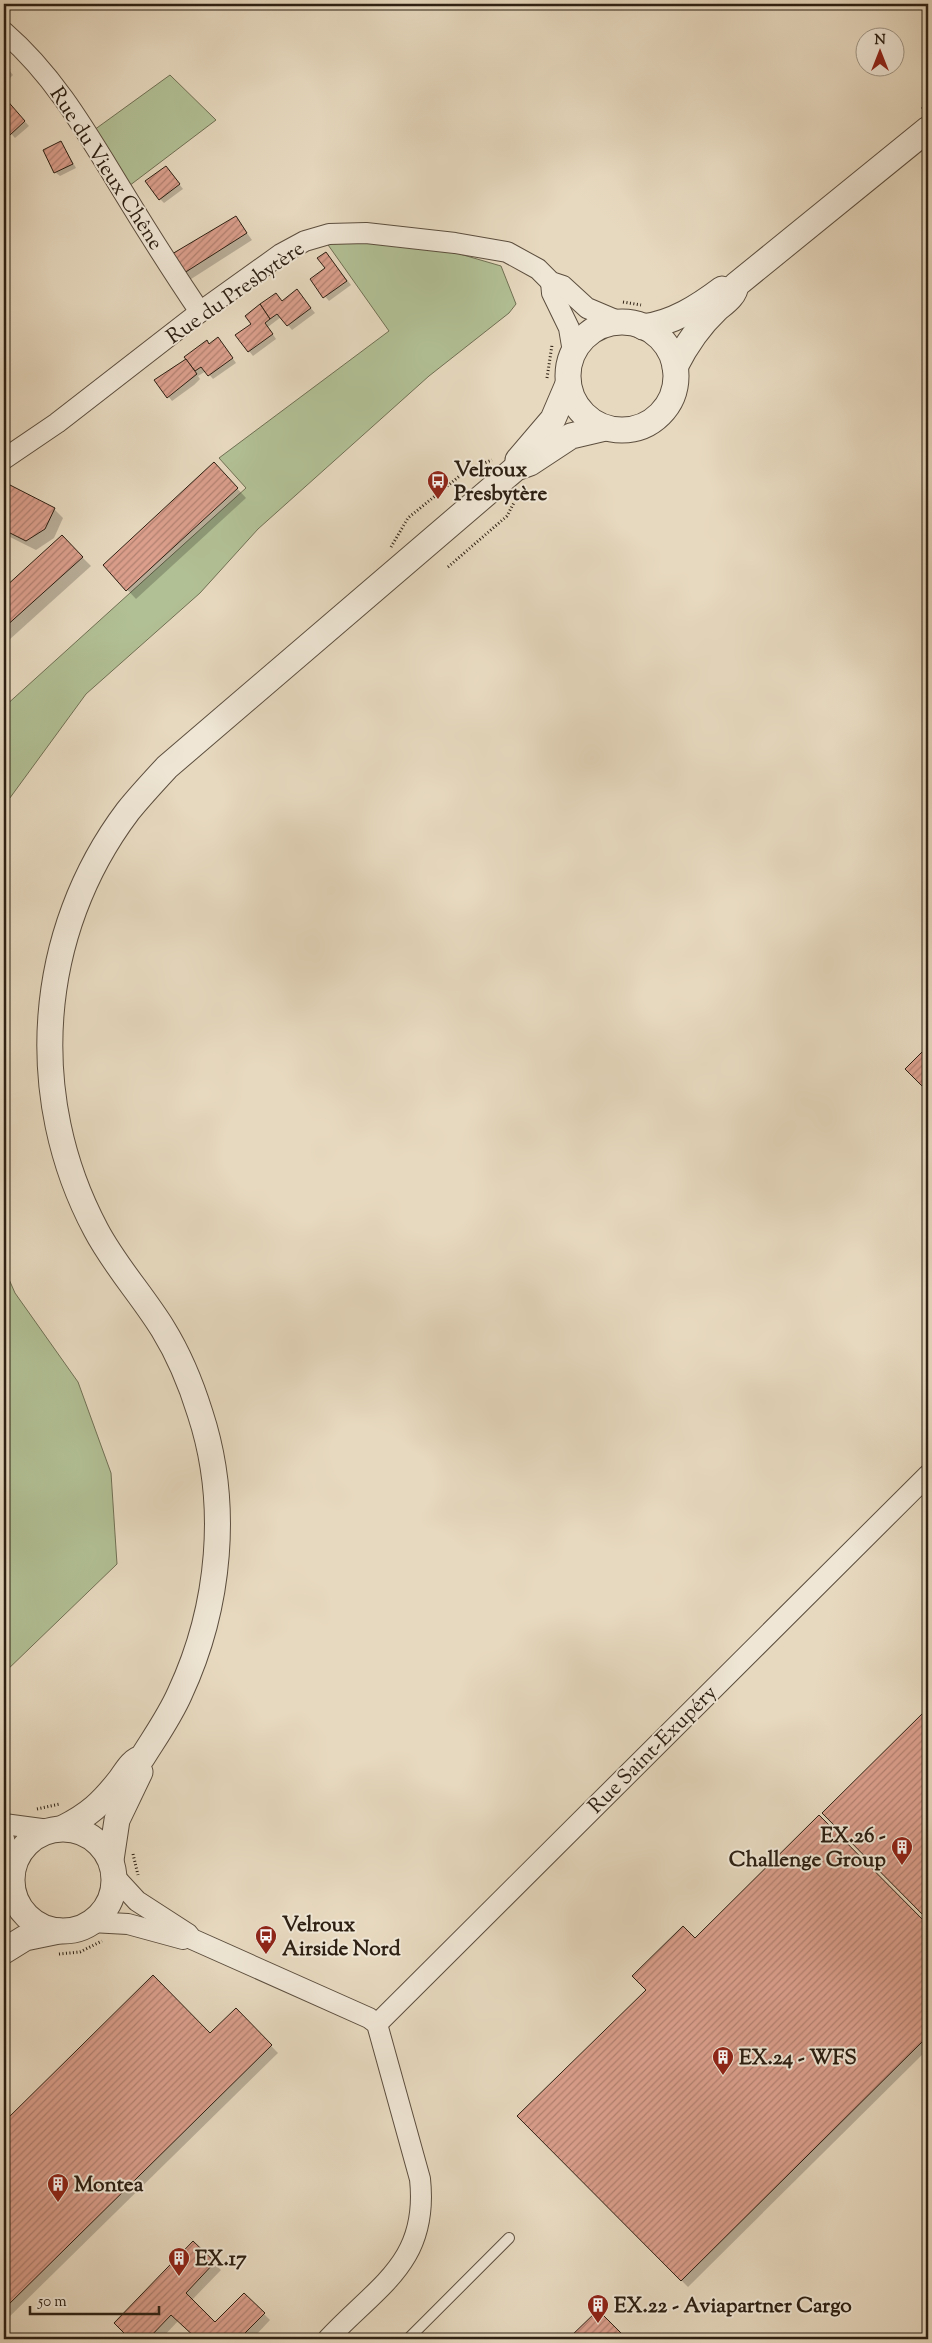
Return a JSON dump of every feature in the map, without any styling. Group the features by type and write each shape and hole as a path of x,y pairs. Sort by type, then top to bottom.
{"street":[{"name":"Rue du Vieux Chêne","path":"4,32 54,84 76,114 159,250 200,312"},
{"path":"675,367 690,340 711,315 733,294 736,286 922,122"},
{"name":"Rue du Presbytère","path":"4,459 57,423 200,312 281,254 305,241 329,234 366,233 491,248 508,252 538,269 551,282 563,286 592,310 631,314"},
{"path":"551,282 552,293 569,328 573,352"},
{"path":"4,1911 9,1897 15,1860 23,1847 34,1836 83,1818 96,1808 132,1764 142,1758 179,1696 194,1660 208,1613 214,1580 217,1538 216,1486 201,1416 184,1370 163,1329 97,1233 76,1188 61,1141 51,1088 49,1035 55,974 68,926 93,867 111,835 128,811 167,767 507,462 520,456 553,419 557,382 573,352 582,340 592,331 631,314 671,320 703,303 725,287 736,286"},
{"path":"557,382 591,422 605,428 622,431 639,428 655,419 667,407 674,391 675,367 672,356 663,341 631,314"},
{"path":"507,462 530,463 571,436 605,428"},
{"name":"Rue Saint-Exupéry","path":"377,2024 928,1475"},
{"path":"4,1951 25,1938 59,1931 71,1931 91,1922 107,1906 113,1892 112,1868 117,1820 143,1765 142,1758"},
{"path":"4,1824 78,1830 91,1836 102,1847 112,1868 138,1901 188,1934 192,1939 369,2018 377,2024 420,2180 422,2198 420,2217 410,2252 399,2268 331,2338"},
{"path":"4,1839 14,1897 21,1910 31,1921 45,1928 59,1931"},
{"path":"91,1922 118,1922 185,1940 192,1939"}],"lane":[{"path":"408,2339 509,2238"}],"path":[{"path":"922,122 928,104"},
{"path":"553,338 557,382"},
{"path":"386,553 408,518 466,470 507,462"},
{"path":"448,567 507,516 519,493"},
{"path":"32,1809 69,1802"},
{"path":"131,1846 139,1878"}],"green space":[{"path":"170,75 216,120 125,189 94,130"},
{"path":"339,238 436,247 501,266 516,304 509,313 429,376 258,529 200,593 86,694 4,806 4,707 246,488 219,458 389,331 326,242"},
{"path":"4,1268 15,1293 78,1382 111,1473 117,1564 4,1673"}],"building":[{"path":"4,63 10,70 4,76"},
{"path":"5,98 25,121 10,135 4,128"},
{"path":"61,141 73,164 54,173 43,150"},
{"path":"166,166 180,184 159,200 145,181"},
{"path":"236,216 247,233 181,275 172,254"},
{"path":"326,252 347,281 323,298 310,279 325,268 317,258"},
{"path":"297,289 311,308 287,326 277,314 270,319 260,304 276,293 282,301"},
{"path":"260,304 270,319 265,323 273,334 248,352 235,335 251,324 245,316"},
{"path":"218,337 233,358 208,376 201,367 195,371 184,357 207,340 209,344"},
{"path":"186,359 197,374 167,398 154,380"},
{"path":"214,462 238,488 126,591 103,565"},
{"path":"10,485 55,508 45,529 26,541 4,530 4,498"},
{"path":"62,535 83,557 4,628 4,588"},
{"path":"928,1046 928,1092 905,1069"},
{"name":"EX.26 - Challenge Group","path":"928,1708 928,1920 822,1813"},
{"name":"EX.24 - WFS","path":"819,1815 928,1925 928,2036 681,2281 517,2116 646,1990 632,1976 683,1926 695,1938"},
{"name":"Montea","path":"153,1975 210,2033 236,2008 272,2045 4,2309 4,2122"},
{"name":"EX.17","path":"193,2241 215,2262 186,2293 215,2322 244,2293 265,2313 239,2339 197,2339 171,2315 148,2339 130,2339 114,2323"},
{"name":"EX.22 - Aviapartner Cargo","path":"598,2310 627,2339 568,2339"}],"place":[{"name":"Velroux Presbytère","path":"438,500"},
{"name":"EX.26 - Challenge Group","path":"902,1866"},
{"name":"Velroux Airside Nord","path":"266,1955"},
{"name":"EX.24 - WFS","path":"723,2076"},
{"name":"Montea","path":"58,2203"},
{"name":"EX.17","path":"179,2277"},
{"name":"EX.22 - Aviapartner Cargo","path":"598,2324"}]}
